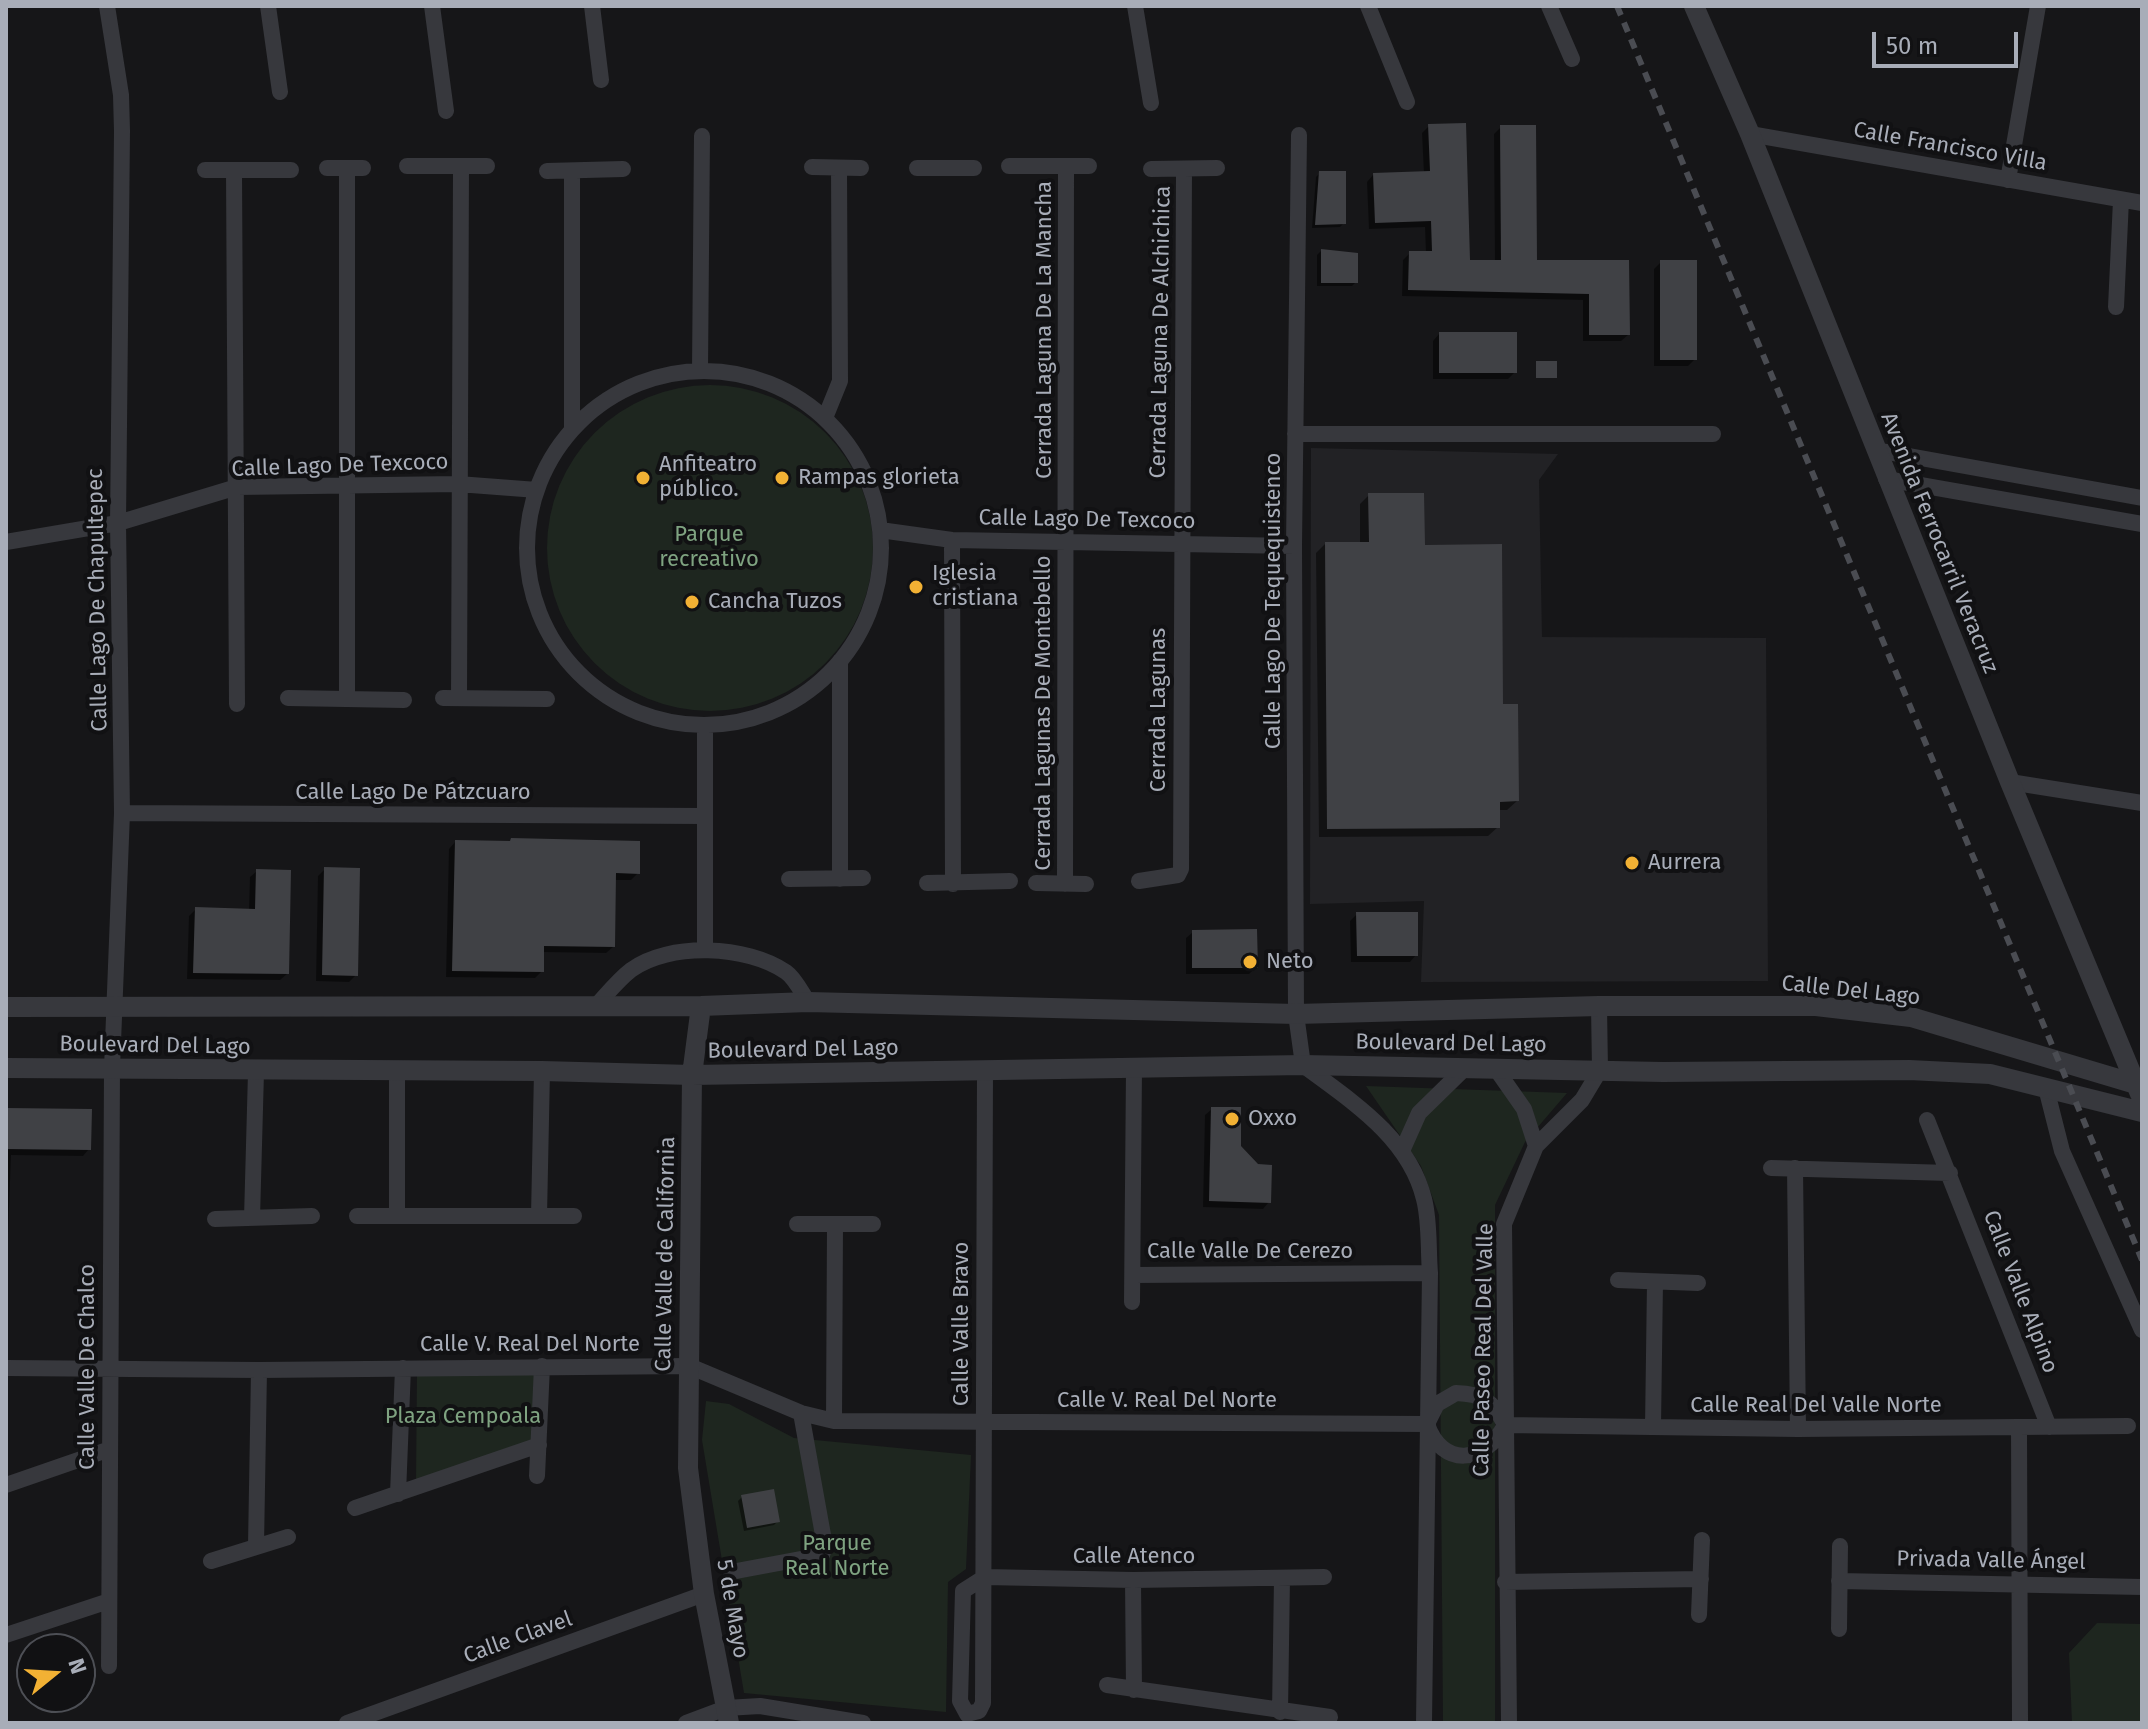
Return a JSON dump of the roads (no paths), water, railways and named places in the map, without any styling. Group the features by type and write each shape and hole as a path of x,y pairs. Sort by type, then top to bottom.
{"street":[{"name":"Calle Lago De Chapultepec","path":"107,6 121,95 122,131 118,523 122,813 117,1008 112,1068"},
{"path":"268,6 280,92"},
{"path":"432,6 446,111"},
{"path":"592,6 601,80"},
{"path":"1135,6 1151,103"},
{"path":"1368,6 1407,102"},
{"path":"1549,6 1572,59"},
{"name":"Avenida Ferrocarril Veracruz","path":"1694,6 1750,134 1886,479 2140,1090"},
{"path":"2008,180 2038,6"},
{"name":"Calle Francisco Villa","path":"1750,134 2142,203"},
{"name":"Calle Lago De Tequequistenco","path":"1299,135 1294,546 1296,1014 1303,1065"},
{"path":"700,370 702,136"},
{"path":"407,166 487,166"},
{"path":"1009,166 1089,166"},
{"path":"812,167 861,168"},
{"name":"Cerrada Laguna De La Mancha","path":"1066,167 1067,542"},
{"path":"327,168 355,168 347,698"},
{"path":"461,168 458,484 451,698 547,699"},
{"path":"825,418 840,381 839,168"},
{"path":"917,168 974,168"},
{"path":"1151,169 1217,168"},
{"path":"547,171 572,173 623,169"},
{"name":"Cerrada Laguna De Alchichica","path":"1181,544 1184,169"},
{"path":"205,170 291,170"},
{"path":"234,171 237,704"},
{"path":"572,173 572,430"},
{"path":"2116,307 2121,200"},
{"path":"700,370 745,375 788,392 825,418 852,451 871,489 880,530 880,573 869,614 840,661 786,706 747,721 705,726 663,721 624,706 589,683 560,651 540,614 529,573 528,531 537,490 551,458 572,430 619,393 652,378 700,370"},
{"path":"1295,434 1713,434"},
{"path":"1876,450 2142,498"},
{"path":"1886,479 2142,524"},
{"name":"Calle Lago De Texcoco","path":"6,542 118,523 237,487 458,484 537,490"},
{"name":"Calle Lago De Texcoco","path":"880,530 952,540 1294,546"},
{"path":"952,540 953,884"},
{"name":"Cerrada Lagunas De Montebello","path":"1065,884 1067,542"},
{"name":"Cerrada Lagunas","path":"1139,881 1178,875 1181,544"},
{"path":"840,661 840,879"},
{"path":"288,698 404,700"},
{"path":"705,726 705,950"},
{"path":"2010,782 2142,803"},
{"name":"Calle Lago De Pátzcuaro","path":"122,813 704,816"},
{"path":"789,879 863,878"},
{"path":"927,883 1010,881"},
{"name":"Cerrada Lagunas De Montebello","path":"1036,883 1086,884"},
{"path":"596,1006 632,969 673,952 705,950 756,958 788,973 808,1002"},
{"name":"Boulevard Del Lago","path":"6,1007 701,1006 808,1002 1296,1014 1599,1006"},
{"name":"Calle Valle de California","path":"690,1503 692,1075 701,1006"},
{"path":"1599,1006 1600,1070 1909,1070 1990,1074 2142,1112"},
{"name":"Calle Del Lago","path":"1599,1006 1816,1006 1911,1017 2140,1090"},
{"path":"1990,1074 1994,1043"},
{"path":"1303,1065 1367,1113 1402,1151 1424,1199 1430,1273 1424,1723"},
{"name":"Boulevard Del Lago","path":"6,1068 256,1072 542,1071 692,1075 1303,1065 1600,1070"},
{"name":"Calle Valle De Chalco","path":"109,1666 112,1068"},
{"name":"Calle Valle De Cerezo","path":"1134,1068 1133,1275 1430,1273"},
{"path":"1402,1151 1419,1113 1464,1069"},
{"path":"1496,1069 1524,1109 1536,1146"},
{"name":"Calle Paseo Real Del Valle","path":"1509,1723 1505,1582 1504,1224 1536,1146 1582,1100 1600,1070"},
{"path":"539,1216 542,1071"},
{"path":"252,1218 256,1072"},
{"path":"397,1072 397,1216"},
{"name":"Calle Valle Bravo","path":"985,1072 985,1577 983,1703 979,1711 967,1714 960,1701 963,1591 985,1577"},
{"path":"2046,1088 2062,1151 2142,1330"},
{"name":"Calle Valle Alpino","path":"1927,1120 2049,1427"},
{"path":"1771,1168 1950,1173"},
{"path":"1795,1168 1798,1429"},
{"path":"215,1219 312,1216"},
{"path":"357,1216 574,1216"},
{"path":"797,1224 873,1224"},
{"path":"834,1421 835,1226"},
{"path":"1132,1302 1133,1275"},
{"path":"1618,1280 1698,1283"},
{"path":"1653,1427 1655,1282"},
{"path":"537,1476 542,1366"},
{"name":"Calle V. Real Del Norte","path":"6,1368 259,1370 689,1366 801,1413 834,1421 1427,1424"},
{"path":"398,1494 403,1368"},
{"path":"256,1546 259,1370"},
{"path":"1456,1393 1477,1394 1495,1405 1505,1425 1487,1450 1472,1455 1457,1455 1443,1449 1432,1438 1427,1424 1437,1404 1456,1393"},
{"path":"731,1572 822,1555 825,1546 801,1413"},
{"name":"Calle Real Del Valle Norte","path":"1505,1425 1798,1429 2128,1426"},
{"path":"2019,1427 2020,1723"},
{"path":"355,1508 539,1445"},
{"path":"6,1485 110,1449"},
{"name":"5 de Mayo","path":"690,1503 728,1716"},
{"path":"211,1561 288,1537"},
{"path":"1699,1615 1702,1540"},
{"path":"1839,1629 1840,1546"},
{"name":"Calle Atenco","path":"985,1577 1133,1580 1324,1577"},
{"path":"1280,1712 1282,1578"},
{"path":"1505,1582 1701,1579"},
{"path":"1133,1580 1134,1690"},
{"name":"Privada Valle Ángel","path":"1839,1581 2020,1582 2142,1587"},
{"name":"Calle Clavel","path":"347,1723 704,1594"},
{"path":"6,1635 109,1601"},
{"path":"1107,1685 1330,1717"},
{"path":"686,1723 728,1716 760,1706 863,1723"}],"railway":[{"path":"1617,6 2142,1260"}],"place":[{"name":"Anfiteatro público.","path":"643,478"},
{"name":"Rampas glorieta","path":"782,478"},
{"name":"Iglesia cristiana","path":"916,587"},
{"name":"Cancha Tuzos","path":"692,602"},
{"name":"Aurrera","path":"1632,863"},
{"name":"Neto","path":"1250,962"},
{"name":"Oxxo","path":"1232,1119"}],"park label":[{"name":"Parque recreativo","path":"709,548"},
{"name":"Plaza Cempoala","path":"463,1417"},
{"name":"Parque Real Norte","path":"837,1556"}]}
